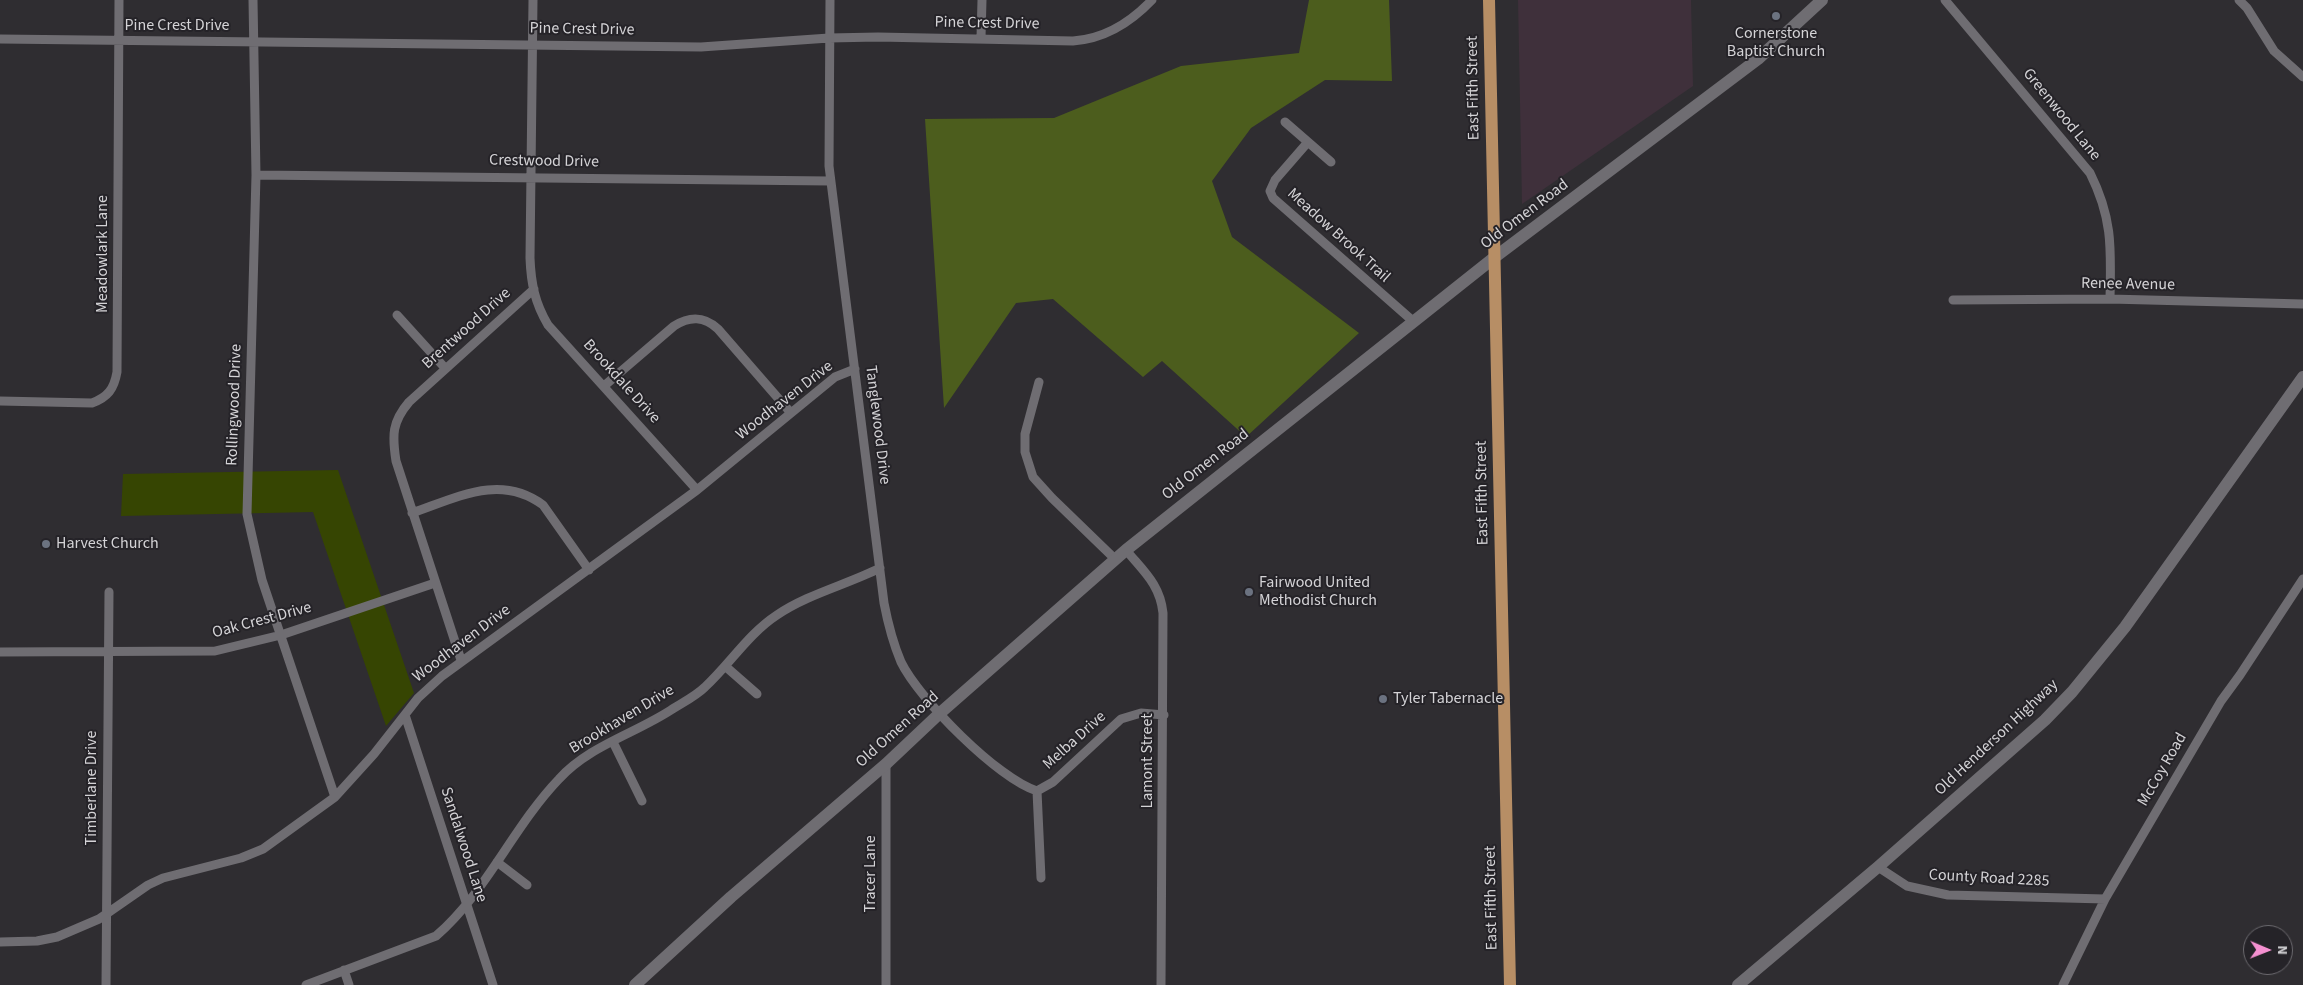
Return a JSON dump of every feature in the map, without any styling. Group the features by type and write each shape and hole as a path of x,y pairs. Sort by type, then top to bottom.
{"main road":[{"name":"East Fifth Street","path":"1489,0 1510,985"}],"street":[{"name":"Meadowlark Lane","path":"0,401 92,403 102,399 115,384 117,372 119,0"},
{"name":"Rollingwood Drive","path":"254,0 256,175 247,514 254,552 335,798"},
{"name":"Brentwood Drive","path":"461,660 412,513 396,461 394,446 398,415 408,402 534,289 530,258 533,0"},
{"name":"Tanglewood Drive","path":"830,0 827,138 830,181 890,635 902,664 939,714 1004,773 1017,783 1037,792"},
{"path":"981,38 982,0"},
{"name":"Pine Crest Drive","path":"0,39 701,46 829,38 1085,40 1127,22 1152,0"},
{"name":"Old Omen Road","path":"635,985 731,897 886,764 939,714 1115,559 1494,257 1758,59 1822,0"},
{"name":"Greenwood Lane","path":"1945,0 2090,173 2100,193 2111,237 2110,299"},
{"path":"2239,0 2247,8 2274,51 2303,77"},
{"path":"1284,122 1331,162"},
{"name":"Meadow Brook Trail","path":"1308,142 1272,185 1270,191 1273,198 1414,322"},
{"name":"Crestwood Drive","path":"256,175 830,181"},
{"name":"Brookdale Drive","path":"534,289 536,304 548,325 697,490"},
{"name":"Renee Avenue","path":"1953,300 2110,299 2303,304"},
{"path":"398,315 445,368"},
{"path":"604,386 674,326 693,318 703,319 718,329 791,413"},
{"name":"Woodhaven Drive","path":"0,942 37,941 57,937 99,919 156,881 241,858 263,849 335,798 418,698 461,660 589,570 697,490 835,378 855,369"},
{"name":"Old Henderson Highway","path":"1738,985 1878,867 2045,720 2072,692 2125,626 2303,376"},
{"path":"1039,382 1025,434 1025,452 1033,477 1115,559"},
{"path":"412,513 471,492 492,488 507,489 533,498 543,505 589,570"},
{"name":"Lamont Street","path":"1126,550 1156,587 1161,598 1164,715 1161,985"},
{"name":"Brookhaven Drive","path":"306,985 436,936 450,924 467,904 559,778 576,763 640,729 704,688 758,629 778,614 802,601 880,568"},
{"name":"McCoy Road","path":"2063,985 2105,899 2220,701 2240,675 2303,579"},
{"name":"Oak Crest Drive","path":"0,652 215,651 281,635 435,583"},
{"name":"Timberlane Drive","path":"106,985 108,592"},
{"path":"725,666 757,694"},
{"name":"Melba Drive","path":"1037,792 1053,782 1121,719 1141,713 1164,715"},
{"name":"Sandalwood Lane","path":"405,715 493,985"},
{"path":"613,742 642,801"},
{"name":"Tracer Lane","path":"886,764 886,985"},
{"path":"1037,792 1041,878"},
{"path":"497,862 527,885"},
{"name":"County Road 2285","path":"1878,867 1907,886 1948,895 2105,899"},
{"path":"344,970 349,985"}],"shaded area":[{"path":"1518,0 1691,0 1693,86 1522,204"}],"green space":[{"path":"1309,0 1389,0 1392,81 1325,80 1251,128 1212,181 1232,237 1359,333 1246,437 1162,361 1143,377 1053,299 1016,303 944,408 925,119 1054,118 1181,66 1299,53"},
{"path":"338,470 414,693 386,726 313,512 121,516 123,474"}],"place":[{"name":"Cornerstone Baptist Church","path":"1776,16"},
{"name":"Harvest Church","path":"46,544"},
{"name":"Fairwood United Methodist Church","path":"1249,592"},
{"name":"Tyler Tabernacle","path":"1383,699"}]}
